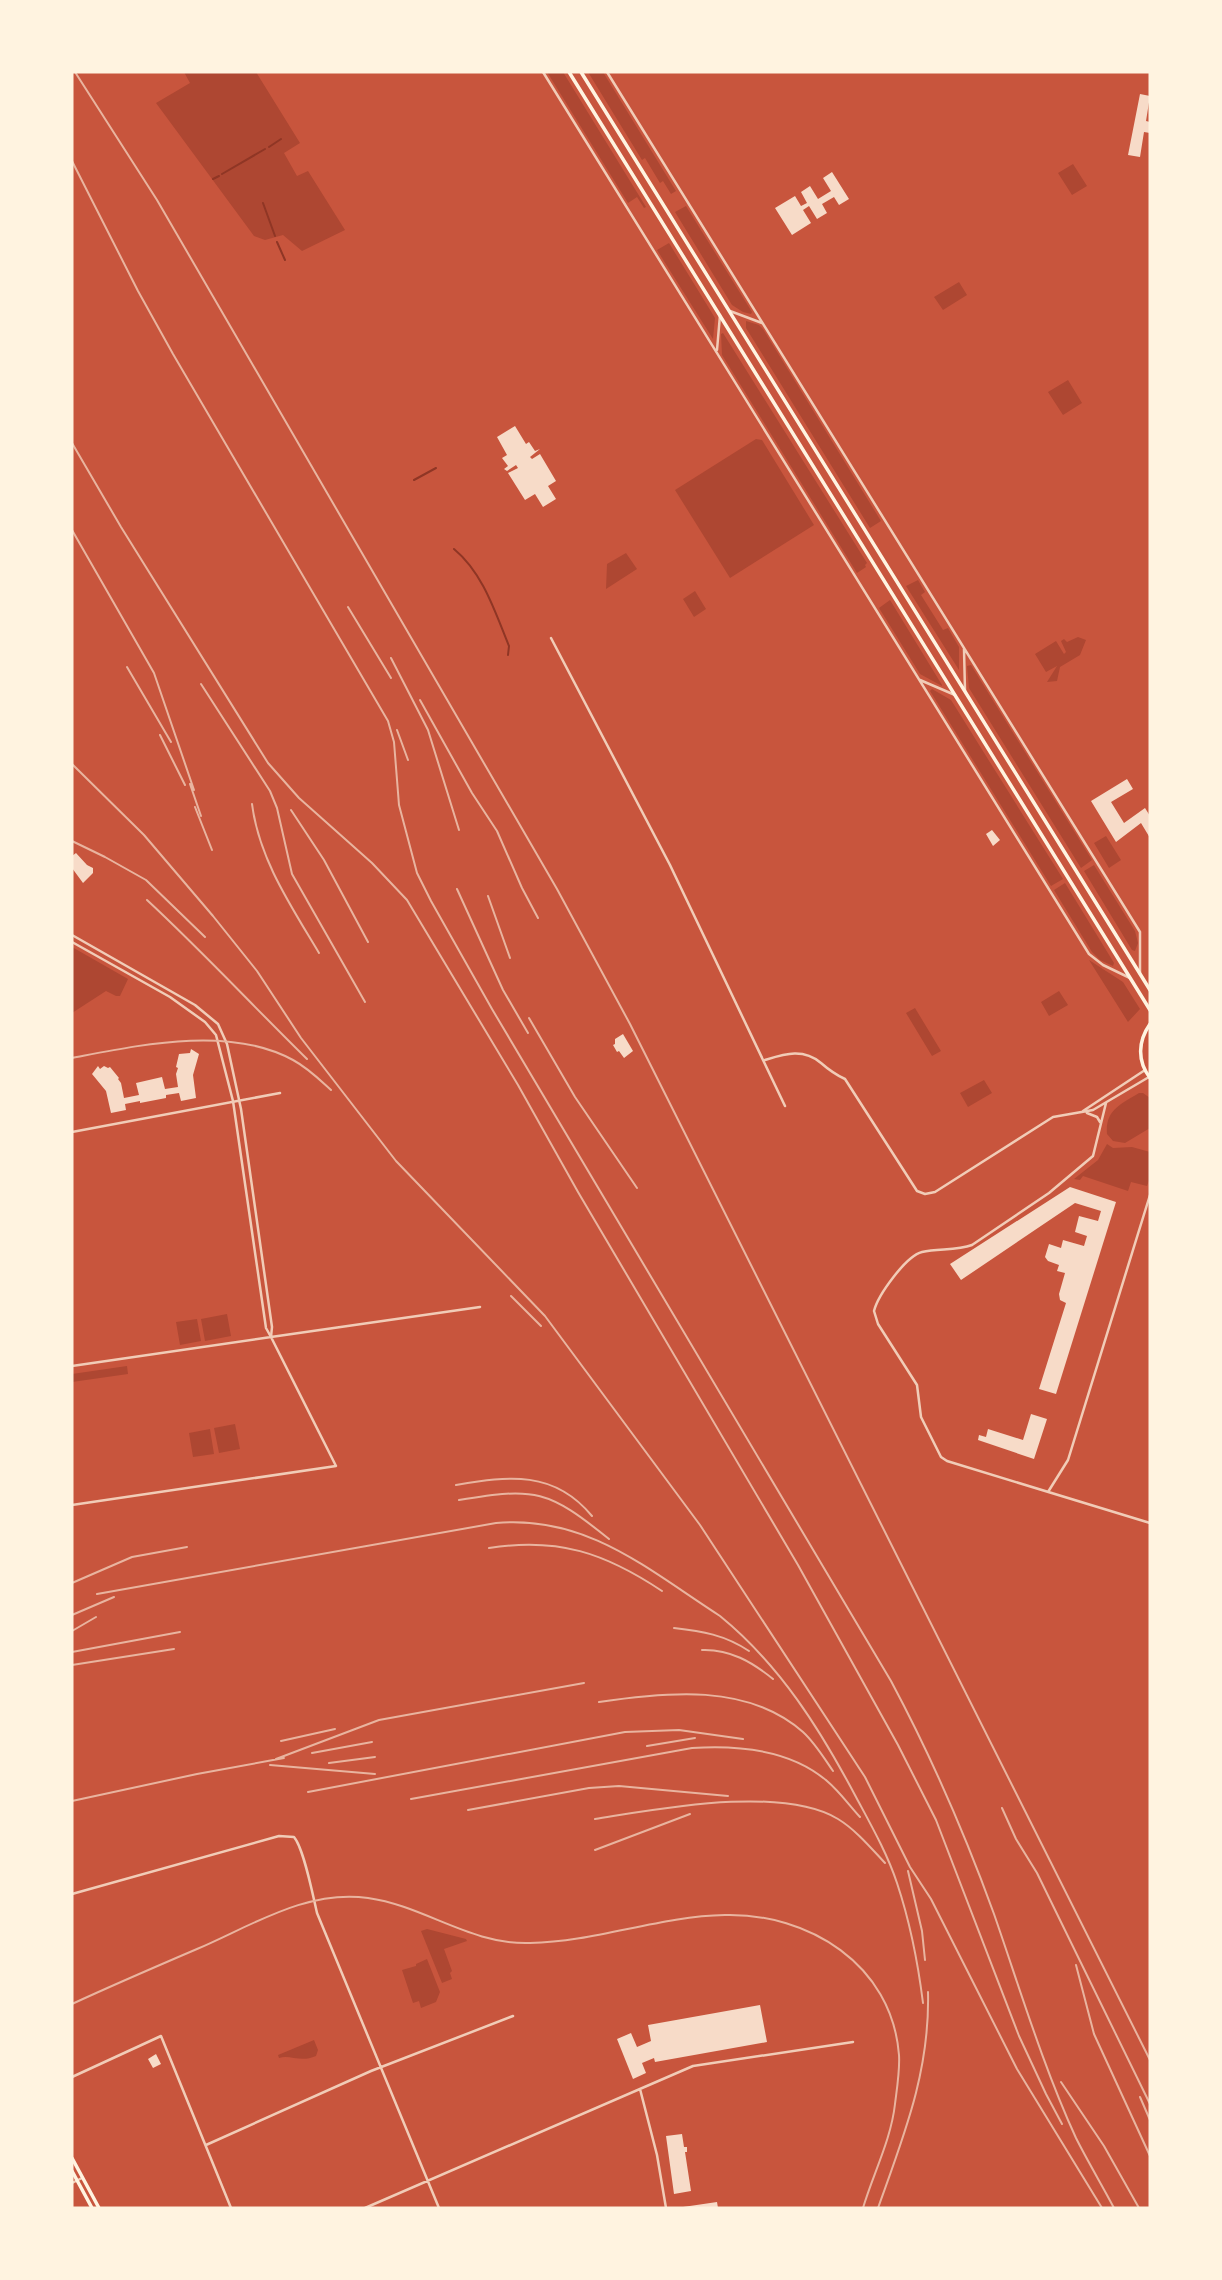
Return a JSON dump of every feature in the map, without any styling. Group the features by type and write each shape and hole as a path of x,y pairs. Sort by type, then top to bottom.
{"main road":[{"path":"569,72 1150,1010"},
{"path":"581,72 1150,990"},
{"path":"690,267 699,262"},
{"path":"984,742 993,737"},
{"path":"1150,1024 1141,1045 1141,1058 1150,1077"},
{"path":"72,2158 99,2208"},
{"path":"72,2171 92,2208"}],"street":[{"path":"543,72 1089,954 1103,965 1130,978"},
{"path":"607,72 1140,932 1140,974"},
{"path":"730,312 762,323"},
{"path":"717,352 720,315"},
{"path":"551,638 669,864 785,1106"},
{"path":"964,649 965,691"},
{"path":"920,680 955,695"},
{"path":"72,935 187,1000 218,1024 226,1042 239,1100 272,1327 271,1337"},
{"path":"72,942 170,997 205,1022 219,1042 233,1101 266,1328 336,1466 72,1505"},
{"path":"765,1060 798,1052 820,1062 831,1073 845,1079 915,1187 925,1194 935,1192 1053,1117 1084,1112 1107,1104 1150,1077"},
{"path":"1084,1112 1145,1070"},
{"path":"72,1132 280,1093"},
{"path":"1107,1104 1093,1156 1057,1186 972,1245 925,1251 911,1257 895,1276 874,1311 878,1324 917,1385 921,1417 942,1457 952,1464 1150,1523"},
{"path":"1084,1112 1099,1118 1101,1125"},
{"path":"1047,1492 1068,1460 1150,1195"},
{"path":"72,1366 480,1307"},
{"path":"72,1894 279,1836 290,1836 299,1844 308,1881 314,1893 317,1913 439,2208"},
{"path":"206,2145 381,2068 513,2015"},
{"path":"72,2077 161,2036 231,2208"},
{"path":"365,2208 703,2063 853,2042"},
{"path":"640,2089 657,2155 666,2208"},
{"path":"72,2183 82,2178"}],"shaded area":[{"path":"184,72 256,72 300,143 284,153 297,176 308,171 345,230 302,251 283,235 265,240 254,236 156,103 190,83"},
{"path":"547,72 563,72 646,207 644,208 637,197 628,203"},
{"path":"588,72 603,72 676,191 671,194 663,181 660,183 645,158 642,160"},
{"path":"1073,164 1087,186 1072,195 1058,173"},
{"path":"686,206 751,314 732,305 675,212"},
{"path":"669,243 715,318 713,339 657,250"},
{"path":"959,282 967,295 943,310 934,297"},
{"path":"746,321 763,329 881,521 870,528 746,328"},
{"path":"723,333 867,563 866,567 857,573 722,355"},
{"path":"1068,380 1082,403 1063,415 1048,392"},
{"path":"756,439 762,440 814,525 730,578 675,490"},
{"path":"626,553 637,569 606,589 607,564"},
{"path":"918,580 925,592 921,595 943,630 948,628 959,647 959,670 906,586"},
{"path":"695,591 706,609 694,617 683,599"},
{"path":"890,600 942,686 920,674 879,608"},
{"path":"1078,637 1086,640 1080,655 1060,667 1057,681 1047,682 1057,666 1046,672 1035,654 1056,641 1064,654 1066,652 1061,641 1064,639 1067,642"},
{"path":"971,665 1092,860 1081,868 969,688 967,666"},
{"path":"932,689 951,700 1063,879 1051,886 930,691"},
{"path":"1106,836 1121,860 1109,868 1094,843"},
{"path":"1094,865 1135,931 1138,943 1135,951 1084,871"},
{"path":"1065,883 1114,963 1113,966 1100,960 1092,952 1054,890"},
{"path":"72,947 128,979 120,996 106,991 72,1013"},
{"path":"1089,960 1123,982 1140,1009 1128,1022"},
{"path":"1059,991 1068,1005 1049,1016 1041,1002"},
{"path":"915,1008 941,1051 932,1056 906,1013"},
{"path":"984,1080 992,1093 968,1107 960,1093"},
{"path":"1139,1093 1150,1098 1150,1128 1125,1143 1113,1141 1107,1134 1112,1113 1120,1104"},
{"path":"1107,1144 1113,1148 1132,1147 1150,1152 1150,1178 1147,1186 1131,1182 1128,1191 1083,1176 1080,1180 1074,1179 1098,1160"},
{"path":"227,1314 231,1336 205,1341 201,1319"},
{"path":"197,1319 201,1341 180,1345 176,1322"},
{"path":"127,1366 128,1374 72,1382 72,1374"},
{"path":"235,1424 240,1449 219,1453 214,1428"},
{"path":"210,1429 214,1454 193,1457 189,1433"},
{"path":"427,1929 467,1941 444,1949 452,1979 442,1983 421,1931"},
{"path":"427,1959 440,1992 436,2002 421,2008 419,2001 413,2003 402,1970"},
{"path":"314,2040 318,2050 316,2056 305,2059 279,2058 278,2055"}],"building":[{"path":"1140,94 1150,96 1146,121 1150,122 1150,133 1144,132 1140,157 1128,155"},
{"path":"832,172 849,199 839,205 834,197 822,204 827,213 817,219 809,206 803,210 811,223 792,235 775,208 795,196 801,206 807,203 801,192 810,186 818,199 831,191 823,178"},
{"path":"515,426 526,444 529,442 535,451 540,449 530,457 532,459 540,454 556,481 548,486 556,499 543,507 535,494 525,500 508,473 518,468 516,465 507,471 504,469 508,466 502,458 507,455 497,437"},
{"path":"1127,779 1133,789 1111,802 1124,823 1145,808 1150,816 1150,838 1141,823 1116,842 1091,801"},
{"path":"992,830 1000,840 993,846 986,834"},
{"path":"76,853 93,868 93,873 83,883 72,868 72,856"},
{"path":"623,1034 633,1051 624,1058 613,1045 615,1039"},
{"path":"191,1049 199,1054 193,1075 196,1098 181,1101 179,1093 166,1095 166,1098 125,1104 126,1110 111,1113 106,1091 92,1074 98,1066 100,1069 104,1066 110,1067 119,1078 124,1098 139,1095 136,1083 162,1077 165,1089 178,1087 176,1067 179,1054 190,1053"},
{"path":"1070,1187 1116,1202 1056,1394 1039,1389 1066,1303 1060,1300 1059,1294 1065,1273 1057,1271 1059,1265 1045,1257 1049,1244 1061,1248 1063,1240 1084,1246 1087,1236 1075,1232 1079,1216 1098,1221 1101,1211 1075,1203 961,1280 950,1264"},
{"path":"1031,1414 1047,1419 1034,1459 978,1440 979,1435 986,1437 988,1429 1023,1440"},
{"path":"760,2005 767,2042 655,2062 654,2058 642,2063 646,2073 633,2079 617,2039 631,2033 637,2047 651,2041 648,2025"},
{"path":"156,2054 161,2064 153,2068 148,2059"},
{"path":"682,2134 684,2147 687,2147 685,2152 691,2191 674,2194 666,2136"},
{"path":"717,2202 718,2208 683,2207"}],"waterway":[{"path":"269,147 281,139"},
{"path":"222,174 265,149"},
{"path":"213,179 219,176"},
{"path":"263,203 275,236"},
{"path":"277,242 285,260"},
{"path":"414,480 436,468"},
{"path":"454,549 473,570 487,594 509,646 508,655"}],"railway":[{"path":"75,72 157,200 557,889 630,1024 1150,2060"},
{"path":"72,161 173,354 388,721 394,742 399,805 417,873 431,901 492,1009 906,1709 971,1854 1064,2111 1114,2208"},
{"path":"72,443 268,763 299,798 372,863 407,900 518,1085 798,1565 898,1745 936,1820 1019,2036 1062,2124"},
{"path":"72,530 154,673 194,790"},
{"path":"348,607 391,678"},
{"path":"391,658 428,730 459,830"},
{"path":"127,667 171,742"},
{"path":"201,684 270,791 277,808 292,874 365,1002"},
{"path":"420,700 472,793 497,831 538,918"},
{"path":"397,730 408,760"},
{"path":"160,735 185,785"},
{"path":"72,764 144,835 213,916 257,971 301,1038 396,1161 545,1316 700,1525 865,1777 910,1867 931,1899 1017,2069 1102,2208"},
{"path":"190,784 201,816"},
{"path":"252,804 261,844 269,863 287,900 319,953"},
{"path":"195,807 212,850"},
{"path":"291,810 324,860 368,942"},
{"path":"72,841 146,880 205,937"},
{"path":"457,889 503,990 528,1033"},
{"path":"488,896 510,958"},
{"path":"147,900 307,1059"},
{"path":"529,1018 575,1097 637,1188"},
{"path":"72,1058 184,1041 241,1043 268,1049 293,1060 331,1090"},
{"path":"511,1296 541,1326"},
{"path":"456,1485 494,1480 530,1480 562,1490 592,1516"},
{"path":"459,1500 506,1494 540,1496 571,1510 609,1539"},
{"path":"97,1594 496,1523 529,1523 559,1528 615,1549 720,1616 762,1655 797,1699 842,1772 884,1850 910,1928 923,2003"},
{"path":"489,1548 537,1545 580,1551 621,1567 662,1591"},
{"path":"72,1583 132,1557 187,1547"},
{"path":"72,1615 114,1597"},
{"path":"72,1631 96,1617"},
{"path":"674,1628 713,1635 749,1651"},
{"path":"72,1652 180,1632"},
{"path":"72,1665 174,1649"},
{"path":"702,1650 722,1652 740,1658 773,1679"},
{"path":"276,1759 379,1720 584,1683"},
{"path":"599,1702 678,1694 732,1698 757,1705 781,1716 803,1732 833,1771"},
{"path":"281,1741 335,1729"},
{"path":"308,1792 625,1732 679,1730 743,1739"},
{"path":"647,1746 695,1738"},
{"path":"312,1753 372,1742"},
{"path":"411,1799 692,1748 727,1747 763,1751 797,1762 827,1781 860,1817"},
{"path":"329,1763 375,1757"},
{"path":"72,1801 284,1758"},
{"path":"270,1765 375,1774"},
{"path":"468,1810 589,1788 619,1786 728,1796"},
{"path":"595,1819 719,1802 785,1803 814,1809 845,1823 885,1863"},
{"path":"1002,1808 1016,1839 1037,1873 1150,2104"},
{"path":"595,1850 690,1814"},
{"path":"908,1871 922,1931 925,1960"},
{"path":"72,2004 259,1920 301,1904 323,1899 368,1898 389,1902 467,1932 508,1942 555,1942 700,1916 756,1917 786,1923 815,1934 840,1950 863,1970 881,1994 893,2023 899,2055 893,2117 863,2208"},
{"path":"1076,1965 1094,2034 1150,2156"},
{"path":"878,2208 914,2102 925,2049 928,1992"},
{"path":"1061,2082 1104,2146 1139,2208"},
{"path":"1140,2097 1150,2120"}]}
